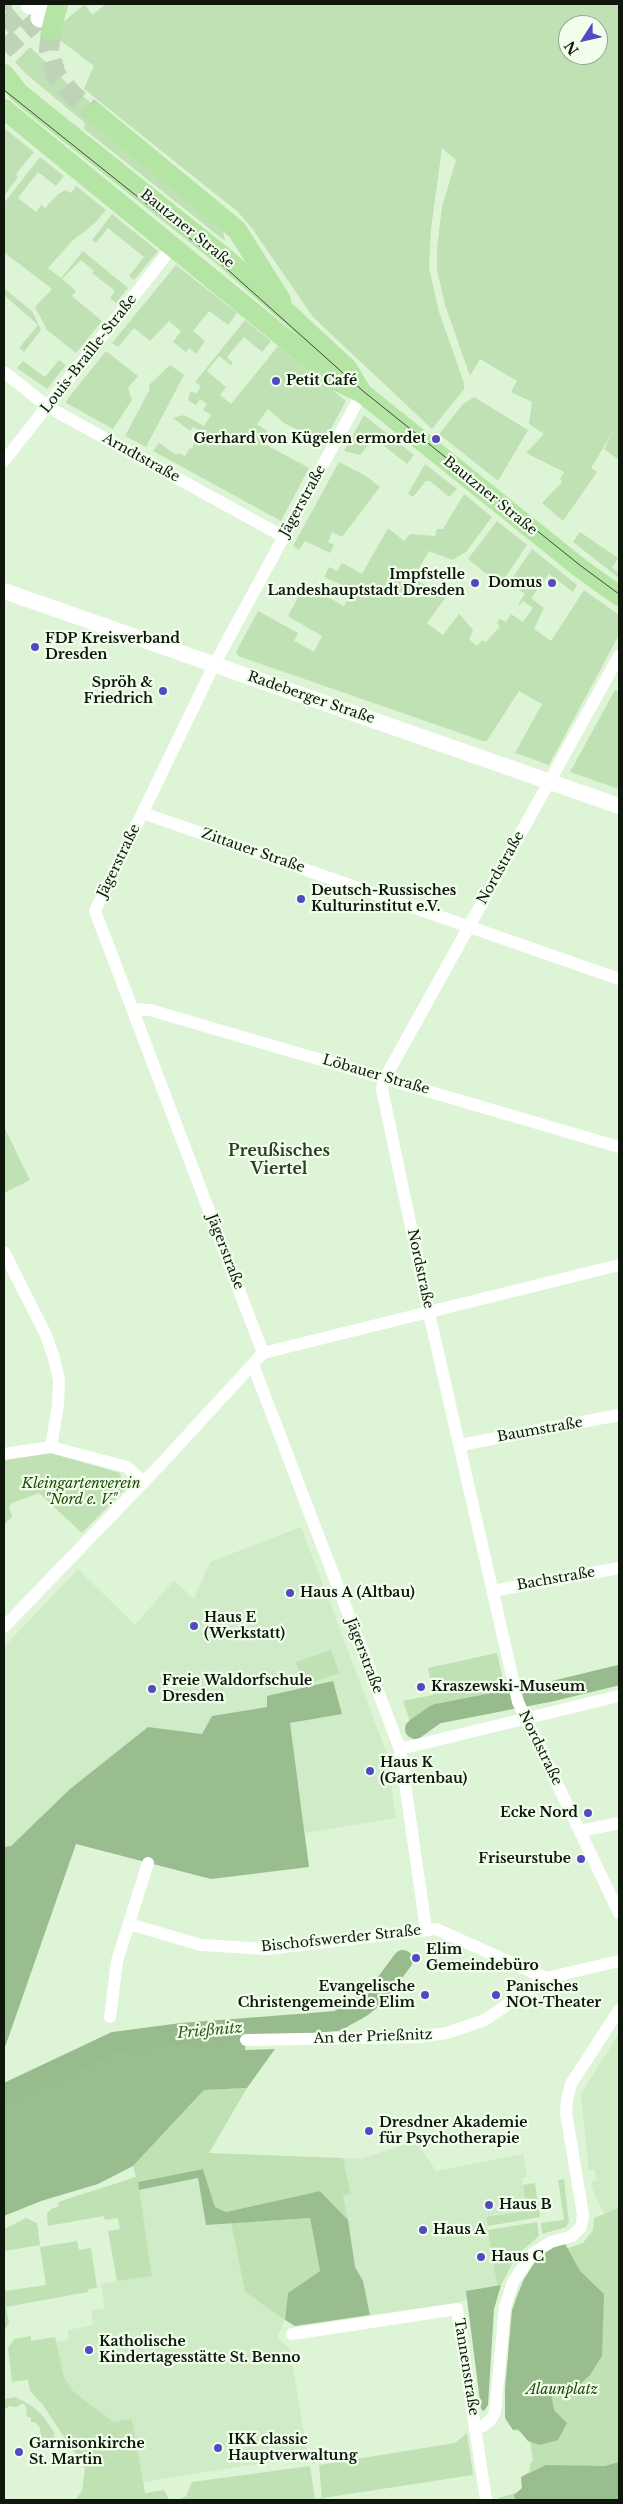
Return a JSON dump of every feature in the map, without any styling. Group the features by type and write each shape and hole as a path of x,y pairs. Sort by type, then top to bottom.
{"main road":[{"path":"38,14 58,4"},
{"name":"Bautzner Straße","path":"4,74 18,92 224,258 291,316 347,368 362,393"},
{"name":"Bautzner Straße","path":"4,109 337,381 362,393 580,568 619,596"},
{"path":"94,113 231,224 252,252 291,316"},
{"path":"194,263 211,264 224,258 232,244 231,224"}],"street":[{"name":"Louis-Braille-Straße","path":"4,462 173,246"},
{"name":"Arndtstraße","path":"4,372 48,407 284,536"},
{"name":"Jägerstraße","path":"263,1353 96,911 214,665 362,393"},
{"name":"Radeberger Straße","path":"4,591 619,806"},
{"name":"Nordstraße","path":"619,656 385,1078 382,1089 428,1313 517,1698 619,1913"},
{"name":"Zittauer Straße","path":"143,813 619,979"},
{"name":"Löbauer Straße","path":"132,1009 150,1010 619,1147"},
{"path":"4,1252 46,1335 54,1358 58,1380 58,1405 52,1447"},
{"path":"4,1627 263,1353 619,1264"},
{"name":"Jägerstraße","path":"253,1365 400,1749 426,1930"},
{"name":"Baumstraße","path":"460,1445 619,1415"},
{"path":"4,1454 52,1447 127,1467 143,1482"},
{"name":"Bachstraße","path":"492,1591 619,1568"},
{"path":"400,1749 619,1696"},
{"path":"580,1831 619,1823"},
{"path":"110,2018 117,1961 148,1863"},
{"name":"Bischofswerder Straße","path":"129,1924 201,1945 267,1949 436,1929 546,1978"},
{"path":"546,1978 619,1961"},
{"name":"An der Prießnitz","path":"246,2040 417,2037 447,2033 485,2020 546,1978"},
{"path":"475,2427 487,2423 495,2412 504,2307 513,2282 532,2254 551,2242 572,2236 581,2227 583,2215 566,2113 567,2099 572,2084 619,2010"},
{"name":"Tannenstraße","path":"292,2334 457,2309 486,2500"}],"shaded area":[{"name":"Freie Waldorfschule Dresden","path":"301,1527 386,1751 396,1818 305,1833 290,1723 341,1714 333,1681 268,1707 212,1716 203,1734 148,1727 70,1789 11,1846 4,1847 4,1647 78,1569 135,1625 174,1580 194,1599 210,1562"},
{"path":"333,1681 342,1714 290,1723 309,1867 211,1879 76,1844 4,2050 4,1847 11,1846 70,1789 148,1727 202,1734 212,1716 267,1707 267,1696"},
{"path":"247,2023 245,2050 275,2049 247,2088 204,2090 133,2166 98,2184 41,2201 4,2216 4,2087 6,2088 117,2035"},
{"path":"619,2034 619,2208 604,2214 593,2191 591,2181 597,2181 595,2170 589,2170 581,2097 582,2092"},
{"path":"416,2141 436,2171 523,2154 527,2177 522,2178 528,2211 486,2217 497,2286 467,2291 467,2299 456,2303 370,2315 363,2281 355,2267 343,2195 351,2193 343,2158 360,2159"},
{"path":"203,2169 215,2207 226,2212 320,2191 348,2220 355,2267 363,2281 370,2315 295,2326 285,2320 288,2293 320,2271 310,2218 206,2225 198,2178 139,2190 138,2182"},
{"path":"198,2178 206,2225 231,2223 245,2292 285,2320 277,2337 290,2349 308,2456 143,2482 132,2420 113,2422 72,2390 64,2378 56,2342 69,2340 68,2330 93,2325 91,2311 105,2308 101,2284 152,2275 139,2190"},
{"path":"564,2242 580,2271 604,2294 602,2356 590,2375 579,2385 563,2391 562,2386 553,2385 550,2388 554,2410 567,2423 558,2440 540,2445 528,2441 518,2429 513,2430 505,2418 505,2389 512,2310 524,2279 537,2259 552,2245"},
{"path":"501,2285 494,2309 488,2405 484,2411 481,2409 466,2291"},
{"path":"619,2462 619,2500 515,2500 514,2495 522,2488 521,2477 546,2465 605,2466"}],"green space":[{"path":"85,4 92,15 106,4 619,4 619,460 604,449 614,430 591,468 597,472 563,521 542,503 562,482 560,479 564,472 526,453 544,434 529,424 532,402 511,392 517,381 480,359 470,376 445,305 437,270 437,249 442,207 456,160 442,148 431,229 429,268 439,312 464,383 464,389 432,429 313,317 254,231 238,212 84,89 94,66 56,37 62,23"},
{"path":"30,47 66,82 96,107 223,230 225,241 84,129 85,123 25,73 15,62"},
{"path":"4,128 34,152 16,174 18,177 4,196"},
{"path":"40,157 64,176 56,186 38,172 18,198 36,212 41,205 45,208 58,194 66,190 71,193 76,186 106,210 95,223 72,241 48,268 61,278 83,251 128,288 116,303 110,298 115,291 92,273 94,271 81,260 62,279 76,291 72,296 102,321 76,353 47,330 35,307 52,289 4,254 4,203"},
{"path":"112,214 158,251 134,280 129,276 144,257 108,228 96,243 92,240"},
{"path":"176,265 237,313 228,325 209,311 193,331 205,341 196,354 189,348 186,352 173,342 181,331 169,321 150,341 134,328 118,347 112,343"},
{"path":"5,289 32,311 41,330 24,352 19,348 38,325 4,295"},
{"path":"245,320 271,341 262,352 244,337 227,357 233,363 231,365 219,356 207,371 226,387 220,395 231,404 278,346 346,401 323,443 284,423 268,409 257,424 267,431 261,442 309,468 281,521 153,451 159,443 177,455 179,453 185,456 190,448 192,449 198,430 193,427 190,431 173,418 184,415 204,426 211,415 203,410 207,404 200,399 196,405 188,401 189,395 191,391 196,394 201,386 195,382"},
{"path":"106,351 138,376 128,388 132,400 113,429 66,403"},
{"path":"59,360 66,365 47,389 17,368 23,361 45,377"},
{"path":"170,365 184,375 146,447 125,436 150,389 149,385"},
{"path":"474,397 528,430 498,481 439,434 463,404"},
{"path":"364,415 414,455 407,464 374,438 360,455 344,451"},
{"path":"339,462 366,476 380,487 342,537 332,532 328,542 334,545 330,553 305,541 299,550 293,546"},
{"path":"425,464 457,489 449,497 430,481 426,481 413,497 408,494"},
{"path":"464,494 492,517 466,552 452,560 429,551 413,578 446,597 427,623 443,635 459,614 473,630 469,639 477,646 482,640 486,642 500,626 497,623 500,619 506,622 511,614 523,622 533,608 523,601 520,605 518,604 525,594 509,583 532,549 577,585 573,592 549,574 531,598 544,608 534,629 551,641 584,590 619,615 619,635 549,765 515,753 542,704 519,691 486,742 238,656 236,652 258,611 298,633 294,641 314,652 322,636 288,616 305,584 344,606 353,590 324,577 329,567 337,571 342,563 362,574 388,528 404,541 410,534 435,536 437,529 443,529"},
{"path":"497,521 527,545 500,585 468,559"},
{"path":"580,532 618,558 612,568 619,573 619,578 573,542"},
{"path":"615,690 619,692 619,789 570,772"},
{"path":"4,1127 30,1180 4,1193"},
{"name":"Kleingartenverein \"Nord e. V.\"","path":"51,1453 120,1473 125,1489 82,1533 39,1493 12,1503 9,1506 12,1517 4,1525 4,1459 27,1454"},
{"path":"331,1650 339,1673 304,1685 296,1662"},
{"path":"497,1653 506,1693 433,1709 412,1728 409,1727 409,1718 403,1701 433,1695 428,1668"},
{"path":"247,2088 209,2153 343,2158 351,2194 343,2195 348,2220 320,2191 226,2212 215,2207 203,2169 138,2182 152,2276 117,2281 108,2231 120,2229 118,2218 105,2220 104,2216 48,2226 47,2214 51,2209 59,2206 58,2202 136,2177 133,2166 204,2090"},
{"path":"564,2179 569,2222 566,2227 542,2234 541,2223 564,2220 558,2180"},
{"path":"535,2183 540,2217 488,2226 486,2217 527,2211 523,2185"},
{"name":"Alaunplatz","path":"619,2208 619,2500 498,2500 498,2498 519,2492 522,2488 521,2477 529,2472 531,2461 533,2461 530,2441 523,2432 513,2430 505,2418 505,2389 515,2299 524,2279 549,2254 583,2243 593,2230 594,2218"},
{"path":"26,2218 37,2223 40,2245 4,2251 4,2229"},
{"path":"310,2218 320,2271 288,2293 285,2320 245,2292 231,2223"},
{"path":"537,2222 539,2236 517,2255 501,2285 497,2286 488,2230"},
{"path":"77,2241 79,2250 91,2248 97,2288 88,2289 88,2292 6,2307 9,2323 4,2331 4,2291 46,2285 40,2247"},
{"path":"31,2336 31,2341 55,2337 64,2377 72,2390 113,2422 132,2419 145,2493 164,2490 168,2498 172,2500 75,2500 82,2491 85,2469 43,2405 30,2391 28,2380 12,2382 8,2348 14,2339"},
{"path":"16,2397 32,2406 43,2416 54,2432 55,2439 37,2443 41,2436 40,2428 35,2422 31,2422 31,2417 27,2417 26,2407 23,2403 17,2407 8,2406 8,2408 4,2409 4,2399"},
{"path":"467,2433 473,2475 323,2498 323,2500 179,2500 186,2496 192,2482 310,2466 315,2499 322,2498 319,2465 455,2443"}],"waterway":[{"name":"Prießnitz","path":"415,1729 436,1714 549,1692 619,1675"},
{"name":"Prießnitz","path":"4,2094 114,2042 182,2033 337,2021 362,2007 377,1995 403,1960"}],"tunnel":[{"path":"4,6 11,4"},
{"path":"4,28 30,5"},
{"path":"4,50 40,18"},
{"path":"51,31 49,50 56,75 73,95 95,113"}],"tram line":[{"path":"4,90 218,261 363,391 581,566 619,594"}],"place":[{"name":"Petit Café","path":"276,381"},
{"name":"Gerhard von Kügelen ermordet","path":"436,439"},
{"name":"Impfstelle Landeshauptstadt Dresden","path":"475,583"},
{"name":"Domus","path":"552,583"},
{"name":"FDP Kreisverband Dresden","path":"35,647"},
{"name":"Spröh & Friedrich","path":"163,691"},
{"name":"Deutsch-Russisches Kulturinstitut e.V.","path":"301,899"},
{"name":"Haus A (Altbau)","path":"290,1593"},
{"name":"Haus E (Werkstatt)","path":"194,1626"},
{"name":"Kraszewski-Museum","path":"421,1687"},
{"name":"Freie Waldorfschule Dresden","path":"152,1689"},
{"name":"Haus K (Gartenbau)","path":"370,1771"},
{"name":"Ecke Nord","path":"588,1813"},
{"name":"Friseurstube","path":"581,1859"},
{"name":"Elim Gemeindebüro","path":"416,1958"},
{"name":"Evangelische Christengemeinde Elim","path":"425,1995"},
{"name":"Panisches NOt-Theater","path":"496,1995"},
{"name":"Dresdner Akademie für Psychotherapie","path":"369,2131"},
{"name":"Haus B","path":"489,2205"},
{"name":"Haus A","path":"423,2230"},
{"name":"Haus C","path":"481,2257"},
{"name":"Katholische Kindertagesstätte St. Benno","path":"89,2350"},
{"name":"IKK classic Hauptverwaltung","path":"218,2448"},
{"name":"Garnisonkirche St. Martin","path":"19,2452"}],"district":[{"name":"Preußisches Viertel","path":"279,1160"}]}
